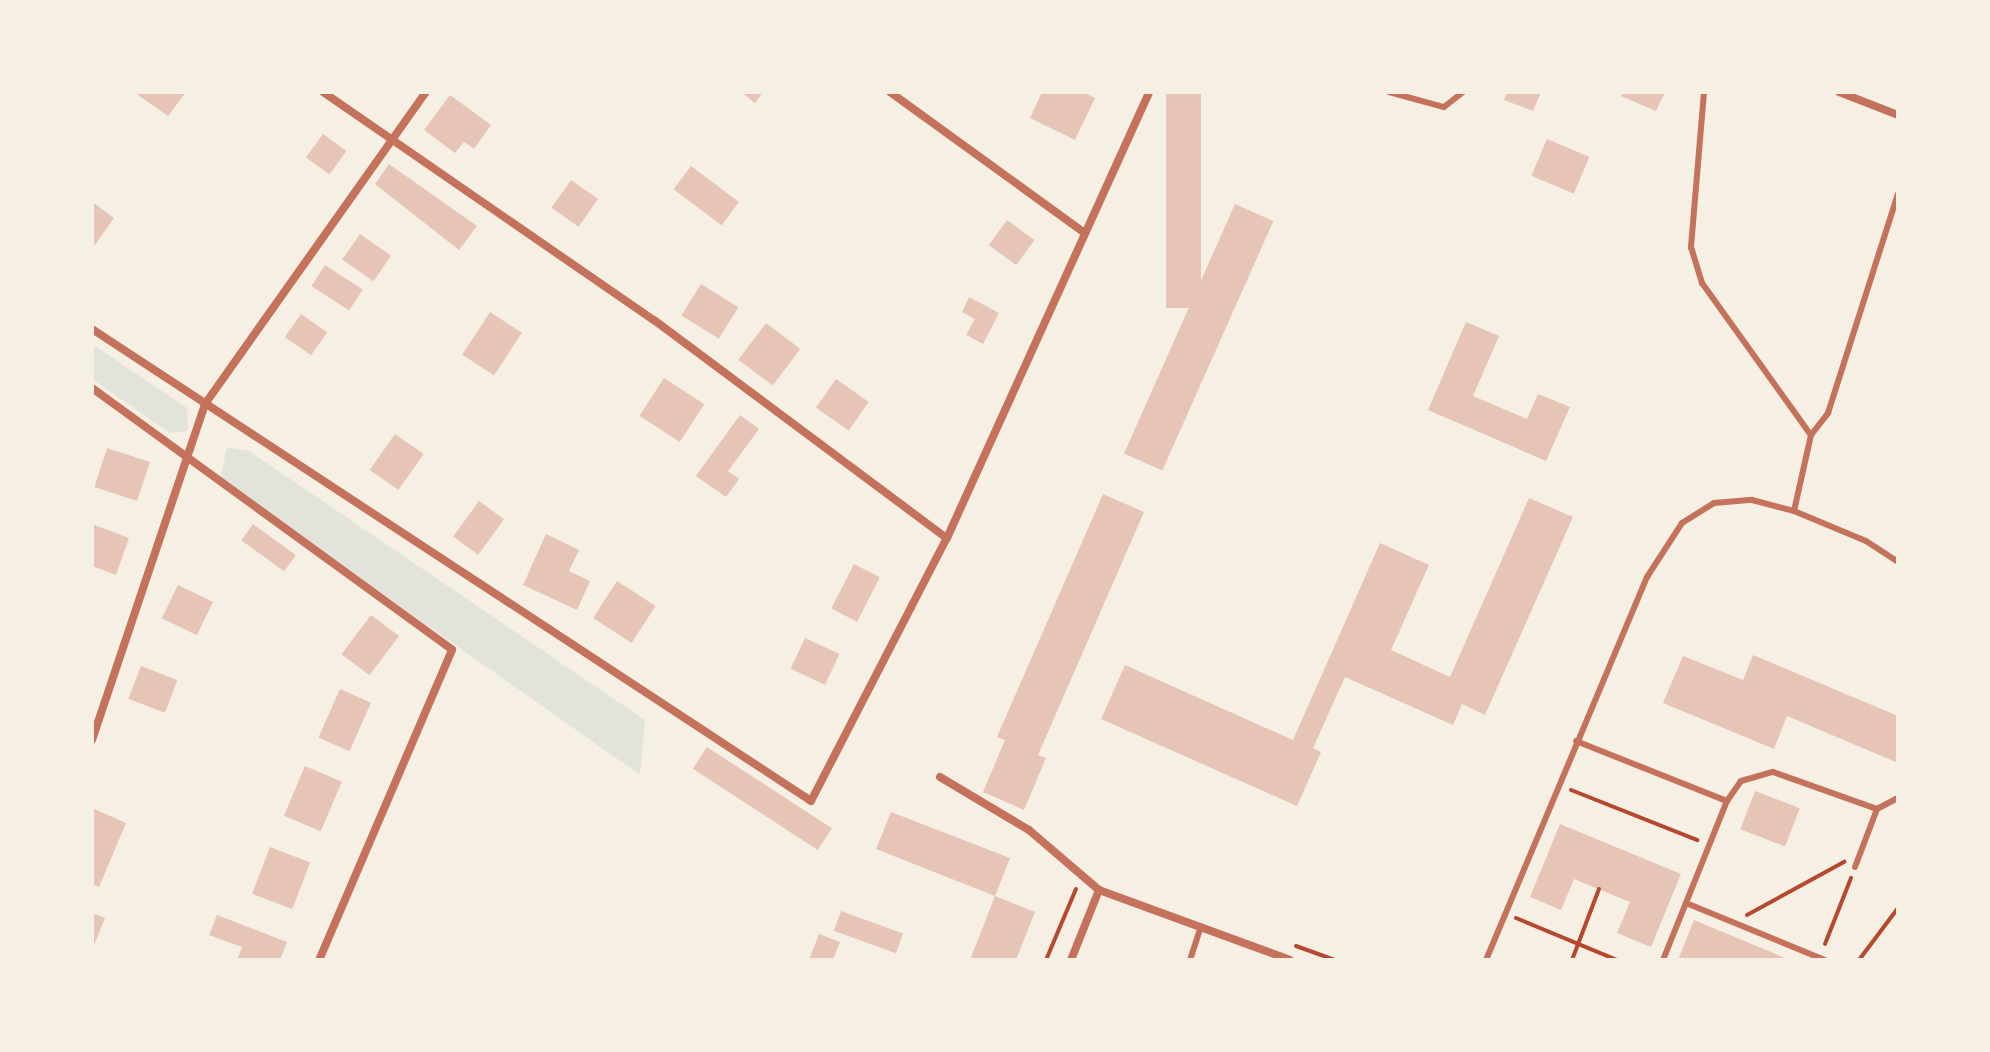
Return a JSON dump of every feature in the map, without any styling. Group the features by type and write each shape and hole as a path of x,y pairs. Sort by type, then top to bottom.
{"street":[{"path":"323,92 654,320 947,538"},
{"path":"92,740 96,715 190,458 205,404 426,92"},
{"path":"890,92 1082,231"},
{"path":"92,329 811,801 947,538 1082,231 1149,92"},
{"path":"1839,92 1898,115"},
{"path":"92,388 452,650 319,960"},
{"path":"940,777 1029,830 1099,890 1290,960"},
{"path":"1071,960 1099,890"}],"lane":[{"path":"1389,92 1444,107 1463,92"},
{"path":"1704,92 1691,247 1702,283 1811,435"},
{"path":"1794,511 1811,435 1828,413 1898,194"},
{"path":"1486,960 1647,577 1682,523 1731,499 1794,511 1866,541 1898,562"},
{"path":"1576,741 1727,801"},
{"path":"1663,960 1727,801 1741,781 1773,772 1877,809"},
{"path":"1855,867 1877,809 1898,798"},
{"path":"1686,903 1822,959"},
{"path":"1190,960 1201,927"}],"path":[{"path":"1564,787 1700,841"},
{"path":"1734,923 1840,861 1855,867 1822,959"},
{"path":"1046,960 1082,876"},
{"path":"1572,960 1599,889"},
{"path":"1859,960 1898,908"},
{"path":"1505,914 1617,960"}],"shaded area":[{"path":"92,344 187,408 188,431 170,433 92,379"},
{"path":"227,447 249,451 645,720 640,775 220,479"}],"building":[{"path":"134,92 186,92 168,116"},
{"path":"741,92 763,92 755,103"},
{"path":"1042,92 1082,92 1095,98 1075,140 1030,118"},
{"path":"1166,92 1201,92 1201,308 1166,308"},
{"path":"1507,92 1541,92 1533,111 1504,100"},
{"path":"1623,92 1665,92 1656,111 1621,96"},
{"path":"450,95 491,125 474,149 464,142 455,153 424,130"},
{"path":"323,134 346,151 329,175 306,157"},
{"path":"1547,139 1589,157 1574,194 1531,176"},
{"path":"389,164 477,226 459,250 375,184"},
{"path":"691,166 739,202 721,225 674,189"},
{"path":"571,180 598,199 579,227 551,208"},
{"path":"92,202 114,218 92,249"},
{"path":"1235,204 1273,221 1162,470 1124,453"},
{"path":"1007,220 1035,240 1016,265 989,245"},
{"path":"360,234 391,256 373,281 342,259"},
{"path":"325,265 363,290 349,310 311,286"},
{"path":"701,284 738,307 719,339 681,315"},
{"path":"969,297 999,313 983,344 966,335 975,319 962,312"},
{"path":"490,312 522,333 494,375 462,355"},
{"path":"301,314 327,332 311,355 285,337"},
{"path":"1466,322 1499,336 1473,396 1527,419 1538,394 1570,407 1546,461 1428,410"},
{"path":"766,323 800,349 773,386 738,360"},
{"path":"664,378 704,404 680,442 639,416"},
{"path":"836,379 869,402 849,431 816,408"},
{"path":"740,415 759,429 728,471 739,479 726,497 696,476"},
{"path":"395,434 424,454 398,490 370,470"},
{"path":"107,448 150,462 137,501 94,487"},
{"path":"1103,494 1144,512 1038,755 1046,758 1024,810 983,792 1005,740 997,737"},
{"path":"1529,498 1573,517 1485,715 1462,704 1453,725 1345,677 1313,748 1321,752 1297,806 1101,719 1125,665 1293,740 1380,543 1429,565 1391,650 1450,677"},
{"path":"479,501 504,519 478,555 453,537"},
{"path":"92,524 129,538 116,575 92,566"},
{"path":"253,524 296,555 284,571 241,540"},
{"path":"546,534 579,550 569,571 590,581 577,610 523,585"},
{"path":"854,564 880,577 857,622 831,609"},
{"path":"617,581 656,606 632,643 593,618"},
{"path":"178,585 213,602 197,635 162,618"},
{"path":"371,615 399,636 369,675 342,654"},
{"path":"805,638 839,654 825,685 791,669"},
{"path":"1753,655 1898,716 1898,763 1787,716 1774,749 1663,703 1683,656 1743,680"},
{"path":"141,666 177,680 165,713 128,699"},
{"path":"340,689 371,703 350,751 318,737"},
{"path":"707,747 832,828 818,850 693,769"},
{"path":"305,766 342,782 321,831 284,816"},
{"path":"1755,791 1800,808 1785,846 1740,829"},
{"path":"92,808 126,823 99,887 92,884"},
{"path":"891,812 1010,858 995,896 876,849"},
{"path":"1560,824 1681,874 1651,947 1617,933 1630,902 1574,879 1561,910 1530,897"},
{"path":"270,847 310,862 292,909 252,894"},
{"path":"995,896 1035,912 1016,960 970,960"},
{"path":"841,911 903,934 896,953 834,931"},
{"path":"92,913 105,918 92,950"},
{"path":"217,915 287,942 280,960 237,960 242,947 209,935"},
{"path":"1694,920 1790,960 1678,960"},
{"path":"819,934 840,942 833,960 809,960"}]}
